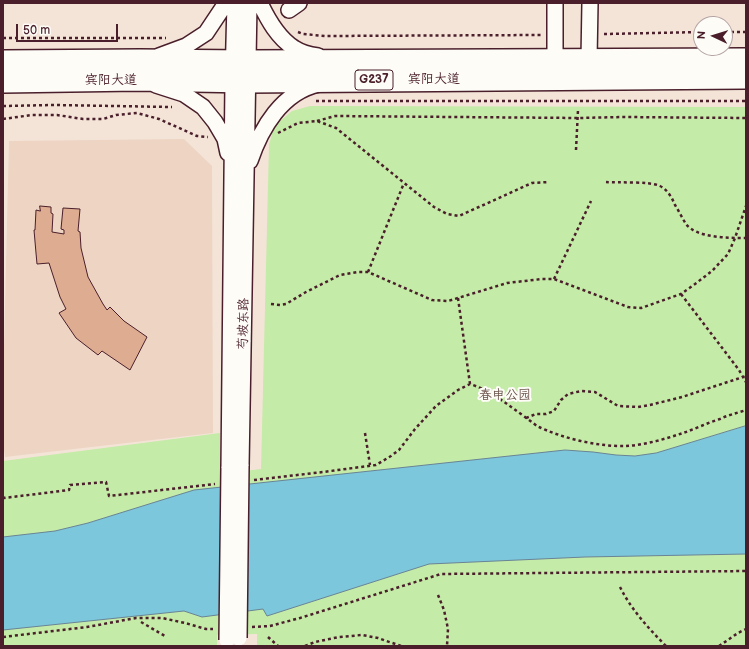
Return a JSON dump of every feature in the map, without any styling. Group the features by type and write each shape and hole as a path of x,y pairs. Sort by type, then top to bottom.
{"highway":[{"name":"宾阳大道","path":"3,61 746,59"},
{"name":"宾阳大道","path":"3,82 138,80 241,82 746,78"}],"street":[{"path":"140,60 163,55 186,46 206,33 226,3"},
{"name":"芍坡东路","path":"235,3 241,61 235,467 236,639"},
{"name":"芍坡东路","path":"241,61 249,3"},
{"path":"260,3 266,16 280,35 295,48 314,56 334,60"},
{"path":"555,3 555,60"},
{"path":"589,59 590,3"},
{"path":"138,80 162,86 184,94 203,107 215,122 225,139 239,173"},
{"path":"239,173 269,120 282,105 297,93 314,86 337,81"}],"path":[{"path":"294,30 303,34 325,36 545,35"},
{"path":"600,34 693,32"},
{"path":"733,32 746,32"},
{"path":"3,38 169,38"},
{"path":"316,101 746,101"},
{"path":"3,106 62,105 176,107"},
{"path":"576,150 578,110"},
{"path":"3,119 32,115 57,115 83,119 103,119 137,114 159,119 197,136 214,138"},
{"path":"276,134 298,123 317,121 335,116 746,118"},
{"path":"317,121 336,128 434,207 447,214 459,216 532,183 549,182"},
{"path":"606,182 647,183 659,185 665,189 672,198 686,224 694,231 704,235 746,238"},
{"path":"368,272 404,183"},
{"path":"554,280 591,201"},
{"path":"271,304 286,304 340,275 368,272 432,300 448,301 507,282 542,279 554,280 628,307 641,308 680,294 712,271 728,254 746,206"},
{"path":"680,294 739,370 746,382"},
{"path":"458,298 470,384"},
{"path":"526,418 536,414 554,412 568,394 581,391 595,392 618,406 638,407 682,397 744,377"},
{"path":"252,480 376,465 399,450 415,429 436,406 458,390 470,384 480,387 496,396 536,425 568,437 607,445 626,446 649,443 683,433 746,410"},
{"path":"365,433 370,465"},
{"path":"3,497 69,490 70,485 106,482 109,496 220,484"},
{"path":"236,639 270,626 441,574 746,571"},
{"path":"620,587 626,600 666,646"},
{"path":"438,595 444,610 448,629 447,646"},
{"path":"3,637 87,627 136,618 162,618 206,629 214,628"},
{"path":"141,622 165,636"},
{"path":"719,646 746,629"},
{"path":"305,646 339,637 362,635 378,638 401,646"},
{"path":"268,637 278,646"}],"shaded area":[{"path":"184,139 212,166 213,433 5,457 3,442 3,390 9,141"}],"green space":[{"name":"春申公园","path":"310,106 746,107 746,646 257,646 257,634 217,635 217,646 3,646 3,461 220,433 220,474 261,469 269,145 274,126 292,111"}],"water":[{"path":"746,426 746,554 585,557 429,564 267,616 263,609 202,617 184,611 3,630 3,537 55,531 88,523 194,490 565,450 635,456 656,453"}],"building":[{"path":"40,206 51,207 51,213 53,214 52,232 64,234 64,230 61,229 63,208 80,209 78,231 80,232 81,248 88,277 107,310 110,307 124,321 147,337 130,370 102,351 98,355 76,338 59,313 66,309 60,297 49,263 37,264 34,230 36,210 40,211"}]}
